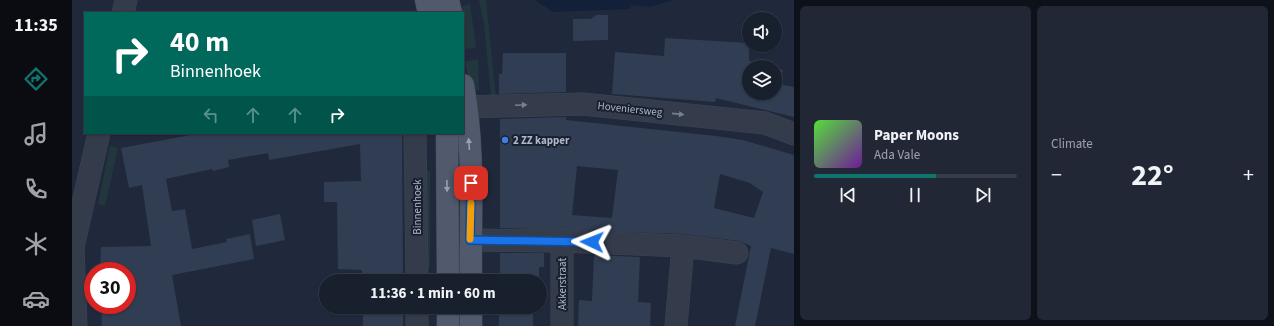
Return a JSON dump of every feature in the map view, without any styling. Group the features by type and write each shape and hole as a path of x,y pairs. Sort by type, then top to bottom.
{"main road":[{"path":"426,0 429,12"},
{"path":"448,0 451,12"},
{"path":"464,88 471,107 471,274"},
{"path":"447,134 448,274"},
{"path":"448,314 448,326"},
{"path":"471,314 471,326"}],"street":[{"path":"123,12 126,0"},
{"name":"Hoveniersweg","path":"471,107 583,104 765,123 794,134"},
{"path":"76,326 73,256 74,232 99,134"},
{"name":"Binnenhoek","path":"415,134 417,274"},
{"name":"Akkerstraat","path":"470,240 562,241 683,246 737,253"},
{"name":"Akkerstraat","path":"562,241 562,326"},
{"path":"676,326 683,246"},
{"path":"417,314 417,326"}],"green space":[{"path":"479,0 486,0 496,98 491,97 484,24"},
{"path":"470,4 476,47 464,50 464,12 457,12 456,8"},
{"path":"478,59 479,91 470,85 465,62"},
{"path":"110,146 118,148 105,206 98,204"},
{"path":"457,170 465,170 465,274 456,274"},
{"path":"423,171 430,171 430,267 424,267"}],"water":[{"path":"535,0 673,0 650,7 631,5 630,9 553,12"}],"building":[{"path":"596,15 608,15 608,40 573,41 573,19 591,19"},
{"path":"665,38 742,43 742,52 749,52 749,60 742,60 742,100 782,100 782,85 794,87 794,117 716,98 715,102 612,94 615,52 664,56"},
{"path":"503,53 566,53 566,92 499,94 499,74 502,74"},
{"path":"566,117 566,120 743,140 794,155 794,254 771,248 755,326 735,326 751,246 739,241 684,234 500,228 500,119","holes":["577,166 618,170 612,218 572,215","720,174 750,183 763,192 754,218 714,208"]},
{"path":"197,134 402,134 403,274 362,274 362,270 338,269 337,202 324,202 324,182 361,181 360,144 269,160 268,153 228,160 229,167 213,171 212,169 166,179 172,211 185,209 192,249 227,242 226,239 250,234 254,259 172,275 181,326 102,326 101,314 136,314 136,262 100,262 101,247 151,246 142,185 129,188 121,148"},
{"path":"280,214 285,240 256,246 252,220"},
{"path":"500,253 544,253 544,267 539,267 539,274 500,274"},
{"path":"594,255 640,257 638,302 651,303 650,326 578,326 579,300 592,301"},
{"path":"363,314 403,314 403,326 363,326"},
{"path":"499,314 533,314 533,326 499,326"}],"slow traffic":[{"path":"470,239 471,203"}],"place":[{"name":"2 ZZ kapper","path":"505,140"}],"route":[{"path":"471,183 470,240 592,242"}]}
